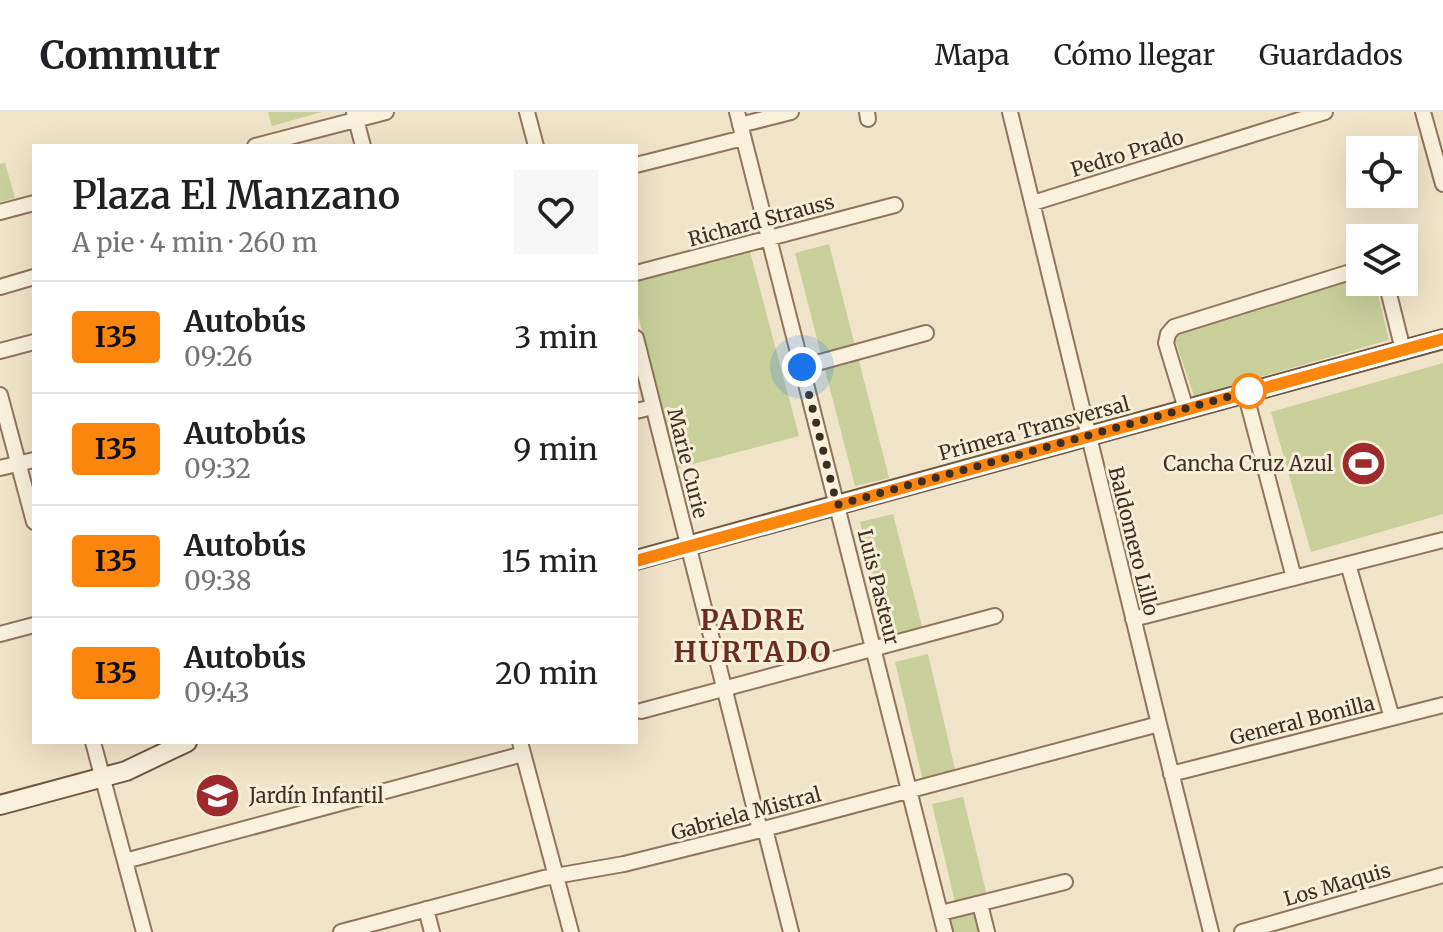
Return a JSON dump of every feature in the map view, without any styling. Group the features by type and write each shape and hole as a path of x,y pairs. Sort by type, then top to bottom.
{"main road":[{"name":"Primera Transversal","path":"638,559 1443,339"},
{"path":"0,805 126,771 183,744"}],"street":[{"path":"262,144 355,116 386,112"},
{"path":"527,112 535,144"},
{"path":"638,164 740,125 791,112"},
{"name":"Baldomero Lillo","path":"1010,112 1211,932"},
{"name":"Pedro Prado","path":"1033,203 1325,112"},
{"path":"1423,112 1443,184"},
{"path":"355,116 362,144"},
{"name":"Luis Pasteur","path":"740,125 944,932"},
{"path":"0,212 32,204"},
{"name":"Richard Strauss","path":"638,272 895,205"},
{"path":"1186,409 1167,347 1166,338 1174,327 1346,273"},
{"path":"0,287 32,278"},
{"path":"1390,296 1403,350"},
{"path":"802,367 926,333"},
{"path":"0,351 32,343"},
{"name":"Marie Curie","path":"638,346 724,689 791,932"},
{"path":"1245,392 1294,578"},
{"path":"0,395 32,515"},
{"path":"638,411 653,407"},
{"path":"0,468 32,460"},
{"path":"1133,619 1443,540"},
{"path":"1348,564 1392,718"},
{"path":"641,711 995,616"},
{"path":"0,634 32,626"},
{"name":"General Bonilla","path":"1171,774 1443,705"},
{"name":"Gabriela Mistral","path":"341,932 556,876 624,864 763,830 1159,724"},
{"path":"94,744 144,932"},
{"path":"125,861 522,748 571,932"},
{"name":"Los Maquis","path":"1242,932 1443,875"},
{"path":"941,913 1065,882"},
{"path":"980,904 987,932"},
{"path":"426,909 432,932"}],"green space":[{"path":"268,112 322,112 272,126"},
{"path":"5,163 15,198 0,202 0,164"},
{"path":"829,244 889,478 855,486 795,253"},
{"path":"750,252 799,436 678,468 638,316 638,280"},
{"path":"1346,281 1346,296 1378,296 1389,340 1194,396 1175,340 1182,330"},
{"name":"Cancha Cruz Azul","path":"1443,363 1443,514 1311,552 1271,412"},
{"path":"893,514 923,630 889,638 860,522"},
{"path":"928,654 956,773 923,781 895,662"},
{"path":"963,797 989,904 957,911 932,804"},
{"path":"976,910 981,932 951,932 949,916"}],"bus line":[{"name":"I35","path":"638,560 1443,339"}],"place":[{"name":"Cancha Cruz Azul","path":"1364,463"},
{"name":"Jardín Infantil","path":"218,795"}],"district":[{"name":"PADRE HURTADO","path":"753,636"}],"route":[{"path":"802,367 837,505 1249,391"}]}
